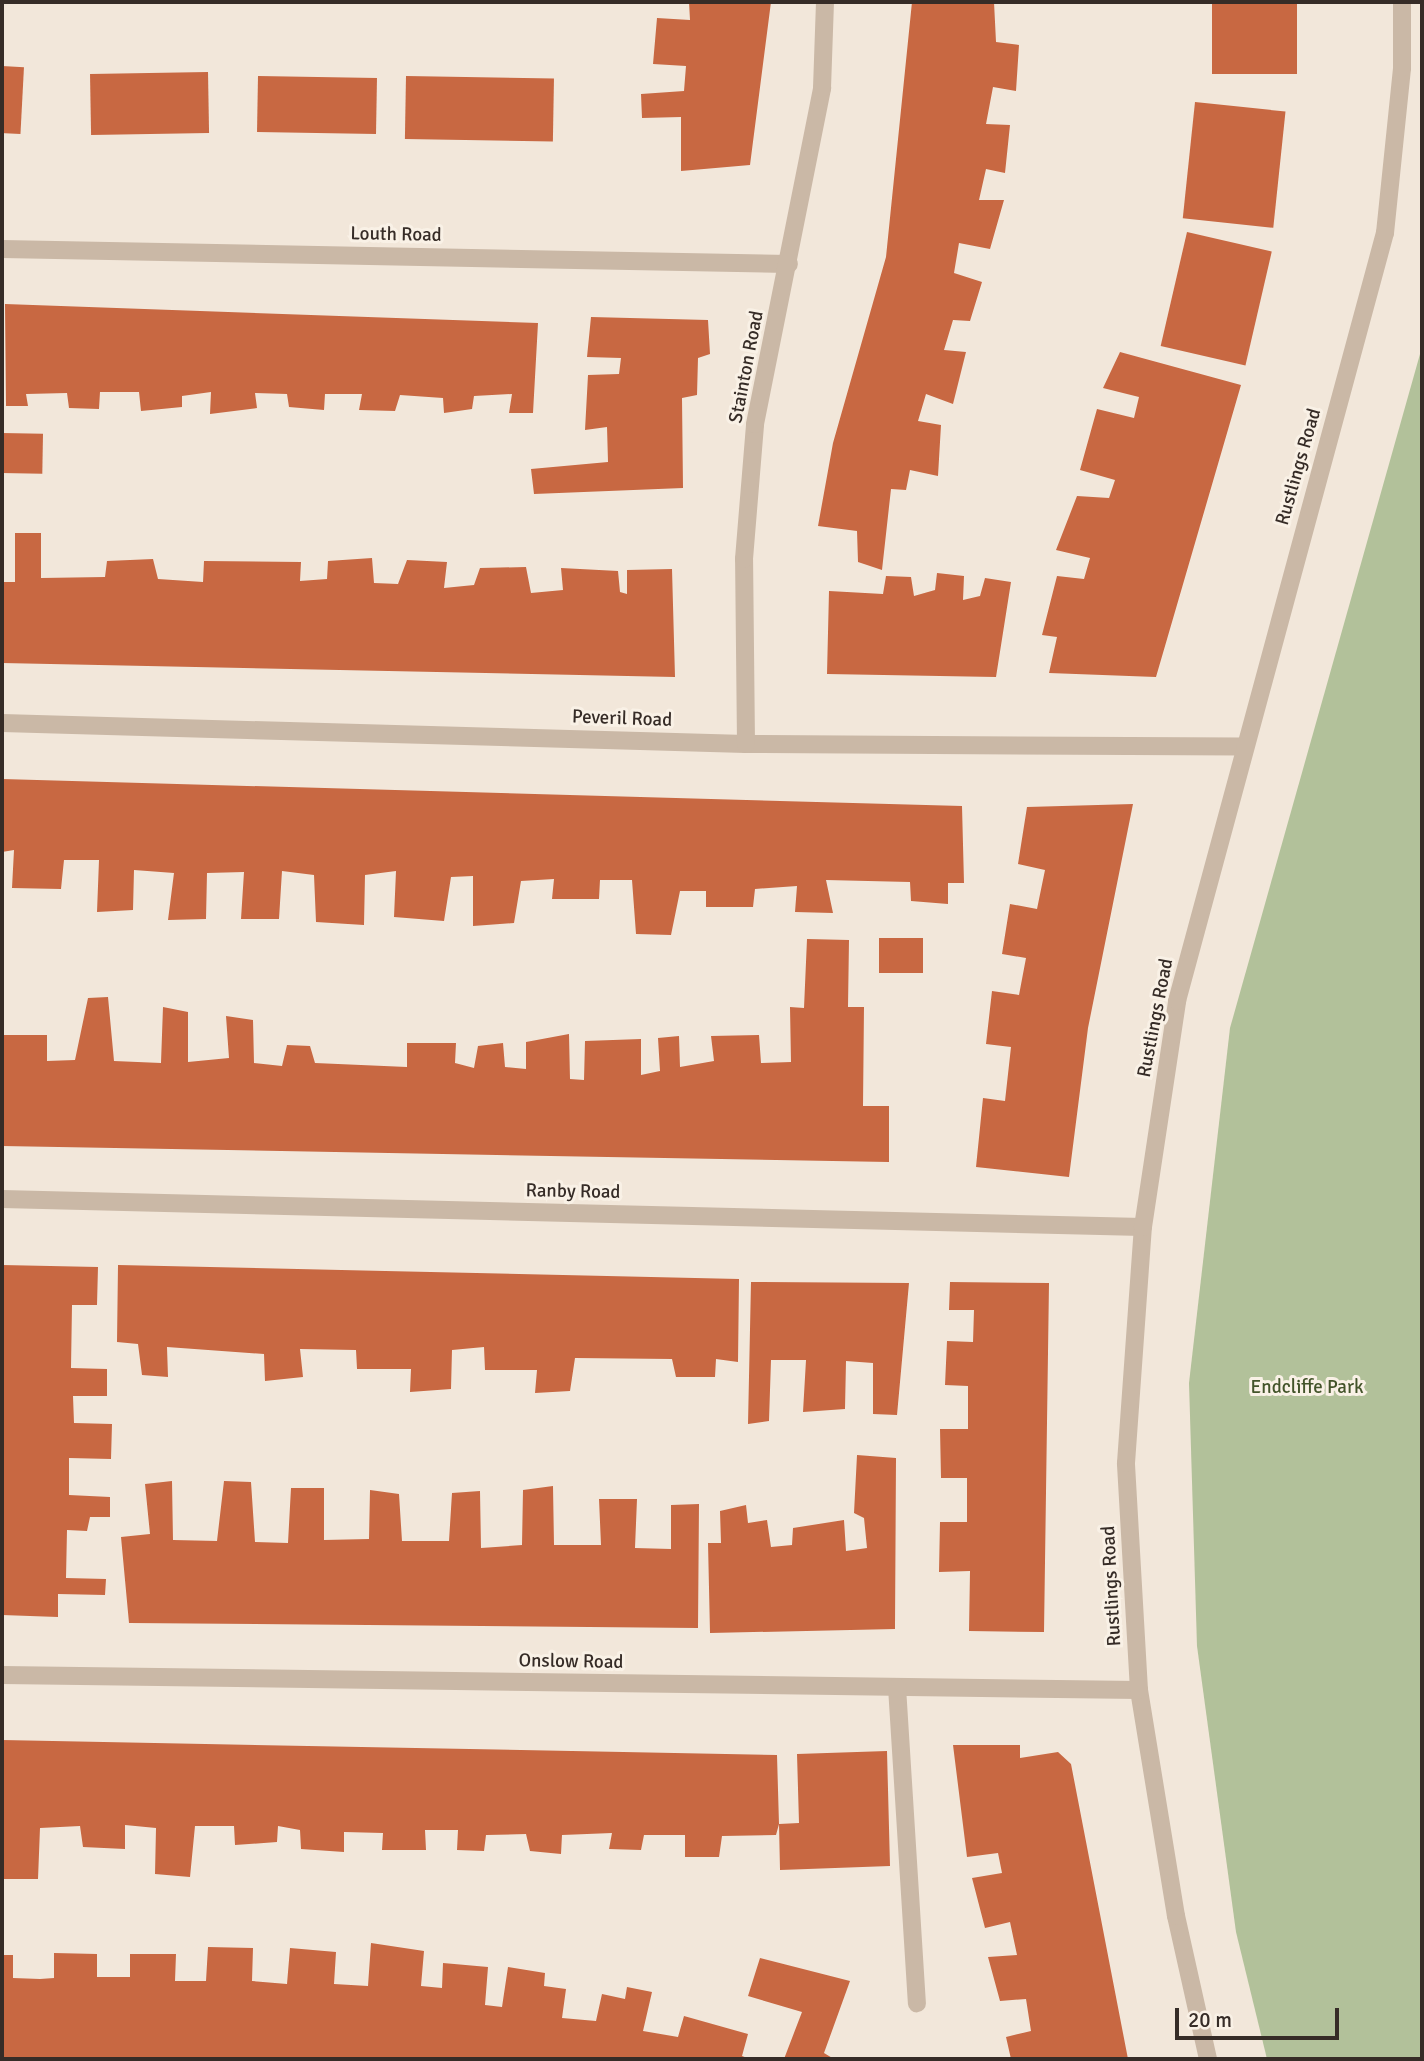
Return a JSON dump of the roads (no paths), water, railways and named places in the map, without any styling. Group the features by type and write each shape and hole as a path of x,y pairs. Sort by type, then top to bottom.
{"street":[{"name":"Stainton Road","path":"746,744 744,559 754,438 822,88 825,2"},
{"name":"Rustlings Road","path":"1208,2059 1176,1916 1139,1690 1126,1463 1143,1227 1177,1001 1242,747 1385,233 1402,2"},
{"name":"Louth Road","path":"2,249 789,264"},
{"name":"Peveril Road","path":"2,723 746,744 1242,747"},
{"name":"Ranby Road","path":"2,1199 1143,1227"},
{"name":"Onslow Road","path":"2,1675 1139,1690"},
{"path":"897,1687 917,2003"}],"park label":[{"name":"Endcliffe Park","path":"1307,1388"}]}
